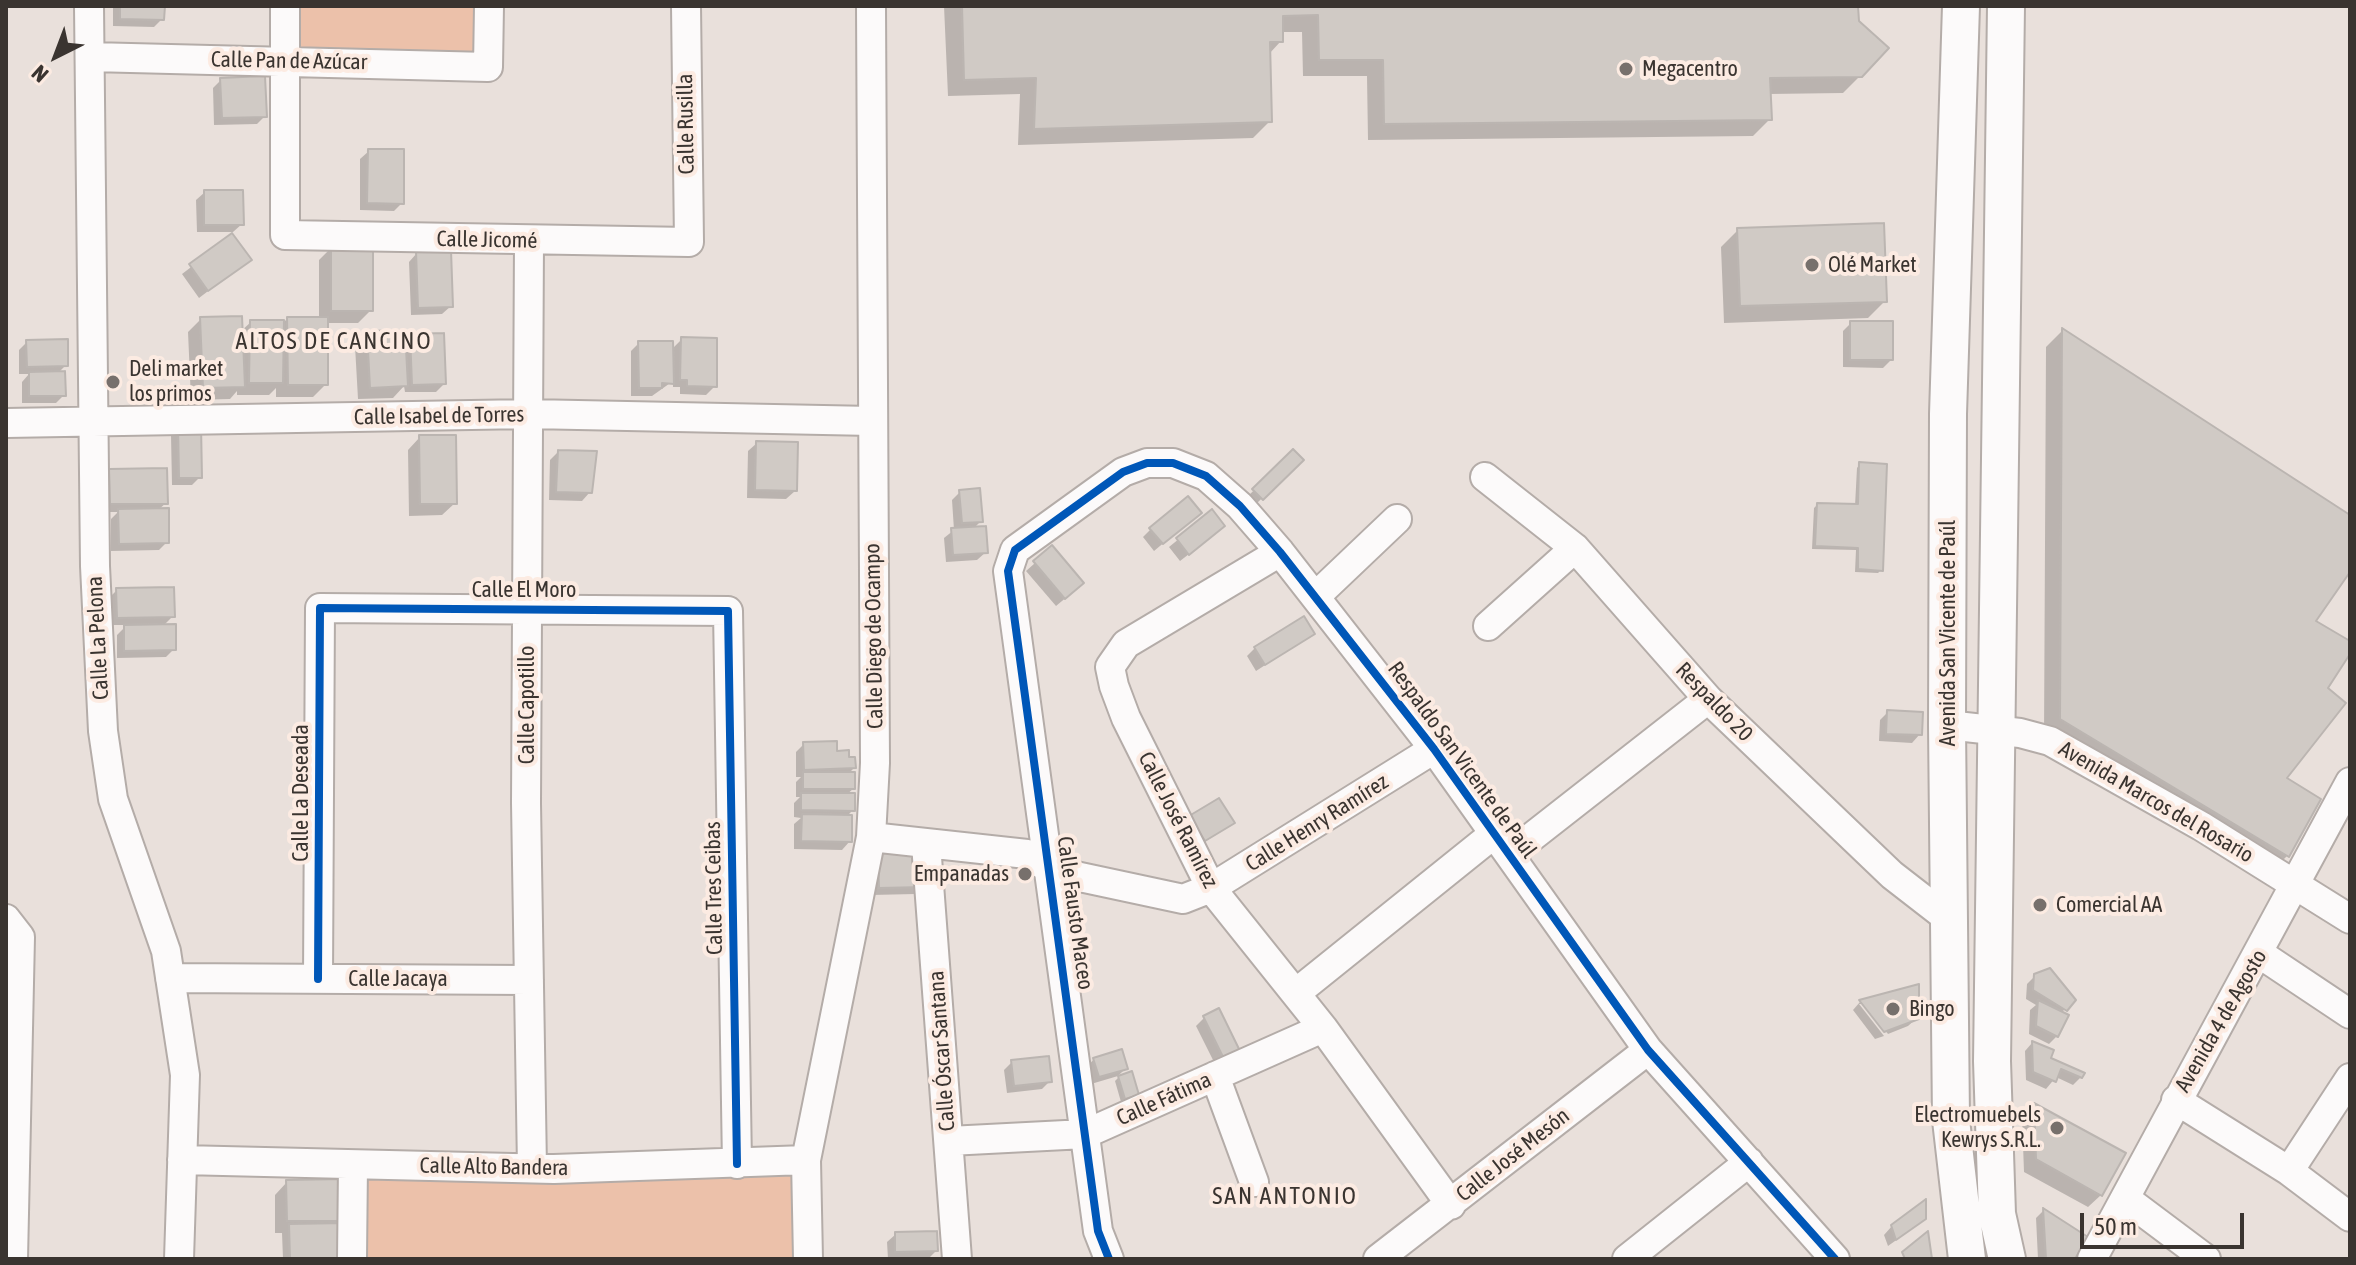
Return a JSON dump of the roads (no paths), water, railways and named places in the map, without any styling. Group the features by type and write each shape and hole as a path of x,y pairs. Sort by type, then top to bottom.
{"main road":[{"name":"Avenida San Vicente de Paúl","path":"1961,6 1948,414 1947,725 1951,1120 1967,1259"},
{"path":"2006,6 1992,1061 1997,1214 2007,1259"}],"street":[{"name":"Calle La Pelona","path":"89,6 93,422 103,731 113,799 166,951 185,1075 179,1259"},
{"path":"285,6 285,59"},
{"name":"Calle Pan de Azúcar","path":"91,57 285,59 488,67 489,6"},
{"name":"Calle Rusilla","path":"686,6 689,242"},
{"name":"Calle Diego de Ocampo","path":"808,1259 806,1160 871,837 875,763 871,6"},
{"name":"Calle Jicomé","path":"285,59 285,235 529,242 689,242"},
{"name":"Calle Capotillo","path":"529,242 527,607 532,1168"},
{"name":"Calle Isabel de Torres","path":"6,423 529,414 872,421"},
{"name":"Respaldo San Vicente de Paúl","path":"1008,571 1015,550 1123,472 1147,463 1173,463 1206,476 1240,506 1280,552 1434,749 1648,1050 1835,1259"},
{"name":"Respaldo 20","path":"1485,477 1575,548 1708,699 1892,875 1950,920"},
{"path":"1316,596 1397,519"},
{"path":"1488,626 1575,548"},
{"name":"Calle José Ramírez","path":"1280,552 1126,644 1110,667 1126,718 1211,888 1323,1028 1451,1205"},
{"name":"Calle Fausto Maceo","path":"1008,571 1052,871 1098,1231 1109,1259"},
{"name":"Calle El Moro","path":"320,608 527,607 728,611"},
{"name":"Calle La Deseada","path":"318,979 320,608"},
{"name":"Calle Tres Ceibas","path":"728,611 737,1164"},
{"path":"1296,993 1708,699"},
{"name":"Avenida Marcos del Rosario","path":"1947,725 2050,741 2297,883 2350,919"},
{"name":"Calle Henry Ramírez","path":"871,837 1027,854 1052,871 1183,899 1211,888 1434,749"},
{"name":"Avenida 4 de Agosto","path":"2092,1259 2176,1100 2260,954 2350,782"},
{"name":"Calle Óscar Santana","path":"926,844 957,1259"},
{"path":"13,928 13,1259"},
{"path":"2260,954 2350,1014"},
{"name":"Calle Jacaya","path":"170,978 529,980"},
{"name":"Calle Fátima","path":"949,1141 1085,1134 1323,1028"},
{"name":"Calle José Mesón","path":"1378,1259 1648,1050"},
{"path":"1215,1076 1254,1182"},
{"path":"2289,1171 2350,1078"},
{"path":"2176,1100 2289,1171 2350,1217"},
{"name":"Calle Alto Bandera","path":"182,1160 532,1168 806,1160"},
{"path":"1627,1259 1749,1162"},
{"path":"352,1259 353,1165"},
{"path":"2126,1199 2206,1259"}],"place":[{"name":"Megacentro","path":"1626,69"},
{"name":"Olé Market","path":"1812,265"},
{"name":"Deli market los primos","path":"113,382"},
{"name":"Empanadas","path":"1025,874"},
{"name":"Comercial AA","path":"2040,905"},
{"name":"Bingo","path":"1893,1009"},
{"name":"Electromuebels Kewrys S.R.L.","path":"2057,1128"}],"district":[{"name":"ALTOS DE CANCINO","path":"334,341"},
{"name":"SAN ANTONIO","path":"1285,1196"}]}
